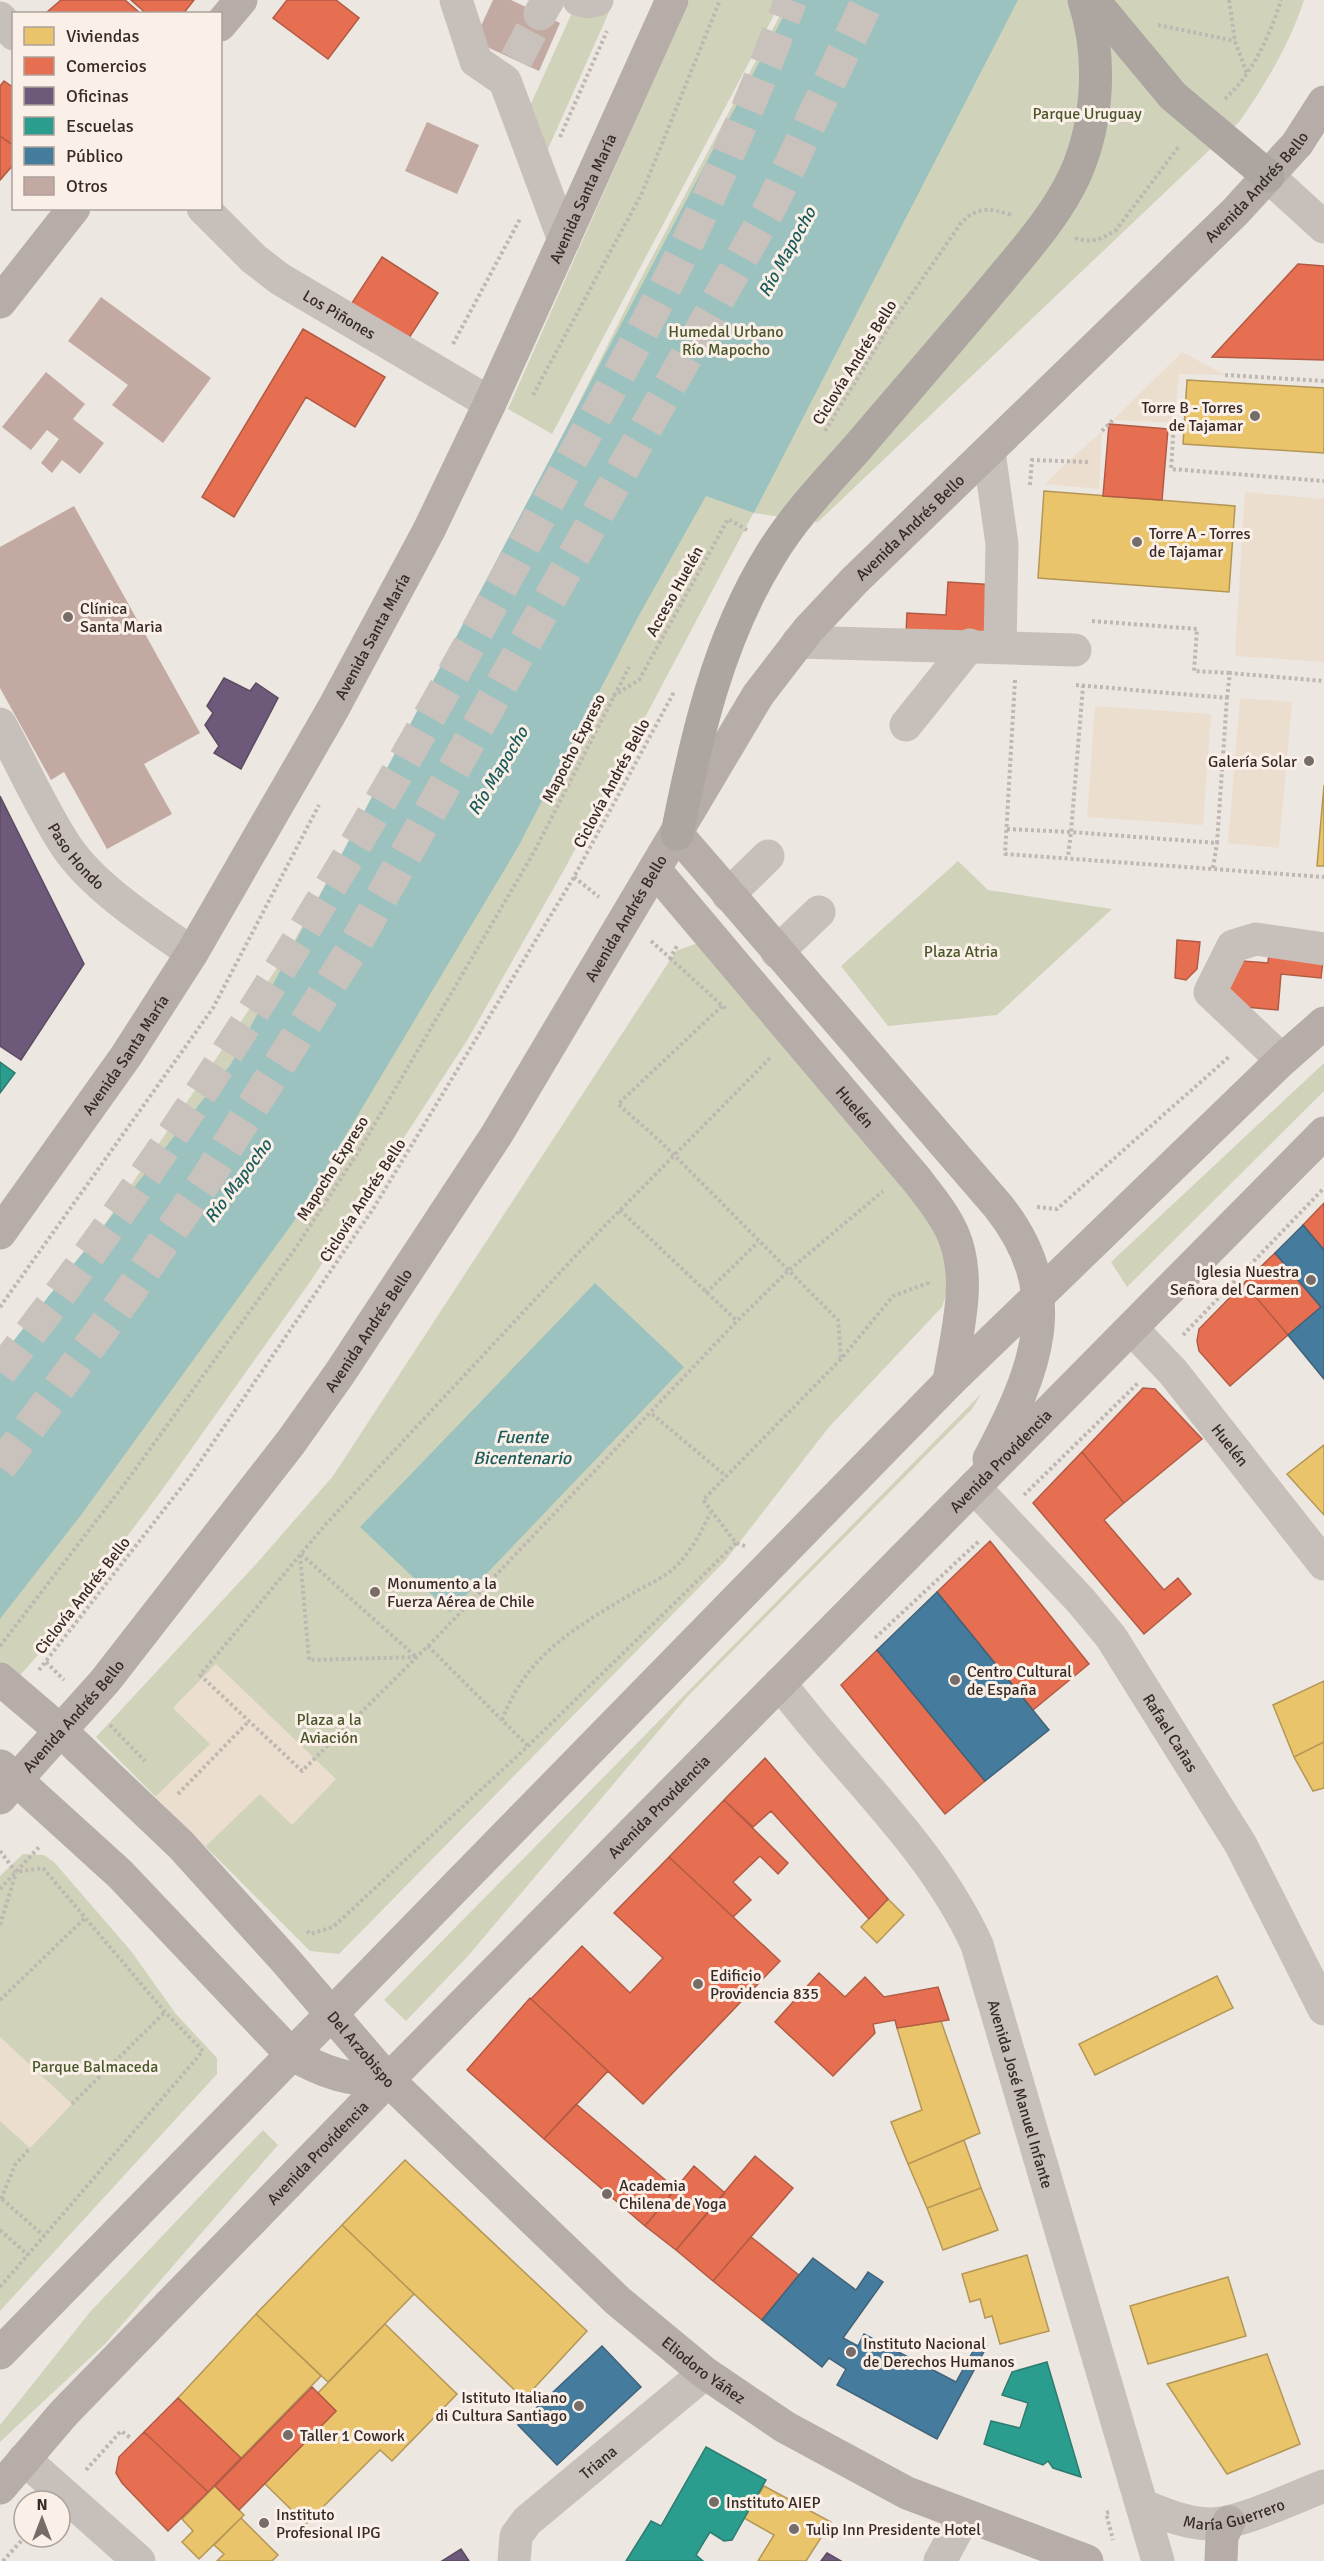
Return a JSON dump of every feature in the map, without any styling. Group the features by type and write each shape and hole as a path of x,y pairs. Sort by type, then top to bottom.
{"highway":[{"path":"677,834 691,764 721,663 745,599 771,554 813,497 953,336 1043,227 1075,174 1091,123 1095,67 1093,38 1084,0"},
{"path":"1093,0 1154,75 1201,122 1268,176"}],"main road":[{"path":"222,23 241,0"},
{"name":"Avenida Santa María","path":"0,1233 126,1056 192,953 334,707 429,530 490,404 672,0"},
{"name":"Avenida Andrés Bello","path":"6,1781 62,1732 182,1584 291,1442 346,1364 491,1144 758,695 798,642 854,581 1198,250 1297,144 1324,102"},
{"path":"0,302 72,210"},
{"path":"677,834 1012,1223 1030,1256 1038,1293 1037,1333 1030,1367 1006,1427 974,1487"},
{"name":"Huelén","path":"655,870 917,1180 953,1232 961,1260 962,1287 950,1382"},
{"path":"0,2353 330,2012 1038,1293 1282,1059 1324,1023"},
{"name":"Avenida Providencia","path":"0,2488 24,2459 156,2318 388,2080 1324,1133"},
{"name":"Del Arzobispo","path":"8,1686 62,1732 181,1845 388,2080"},
{"name":"Del Arzobispo","path":"6,1781 120,1874 290,2053 312,2066 335,2075 370,2081 388,2080"},
{"name":"Eliodoro Yáñez","path":"388,2080 618,2301 705,2373 738,2397 821,2449 907,2493 1088,2561"},
{"path":"1221,2561 1222,2536 1229,2522"}],"street":[{"path":"458,0 476,61 511,70 564,240"},
{"path":"579,0 588,2 597,0"},
{"path":"0,18 12,32"},
{"path":"1268,176 1324,227"},
{"name":"Los Piñones","path":"205,210 254,259 280,279 490,404"},
{"path":"906,726 995,654 1002,544 989,452"},
{"path":"798,642 995,654 1075,650"},
{"name":"Paso Hondo","path":"0,724 73,855 88,872 152,925 192,953"},
{"path":"728,895 768,856"},
{"path":"777,952 819,912"},
{"path":"1282,1059 1210,992 1233,946 1256,939 1324,949"},
{"name":"Huelén","path":"1132,1329 1173,1372 1324,1564"},
{"name":"Rafael Cañas","path":"974,1487 1081,1601 1111,1637 1241,1845 1324,2009"},
{"name":"Avenida José Manuel Infante","path":"780,1683 927,1858 950,1890 977,1945 1158,2561"},
{"name":"Triana","path":"514,2561 516,2536 527,2521 705,2373"},
{"path":"24,2459 139,2561"},
{"name":"María Guerrero","path":"1142,2505 1189,2522 1210,2524 1229,2522 1324,2486"},
{"path":"940,2561 965,2515"}],"path":[{"path":"1229,0 1235,40 1247,75"},
{"name":"Ciclovía Andrés Bello","path":"822,436 889,327 970,214 982,209 994,209 1086,242 1103,239 1116,230 1153,184 1166,161 1247,75 1275,20 1281,0"},
{"path":"1154,24 1235,40"},
{"path":"1225,375 1324,381"},
{"path":"1102,431 1113,420"},
{"path":"1174,423 1171,469 1324,482"},
{"path":"1029,493 1032,460 1088,462"},
{"name":"Acceso Huelén","path":"612,696 639,680 728,519 752,533"},
{"path":"1090,621 1197,629 1194,671 1324,681"},
{"path":"995,654 1007,829 1005,854 1324,878"},
{"name":"Mapocho Expreso","path":"0,1647 126,1482 295,1250 353,1159 534,852 612,696 629,667"},
{"path":"1214,868 1230,673"},
{"path":"1068,857 1083,686 1227,698"},
{"name":"Ciclovía Andrés Bello","path":"8,1686 46,1662 191,1475 373,1209 574,877 677,687"},
{"path":"1007,829 1217,843"},
{"path":"670,958 722,1006 618,1104 674,1155 838,1320 841,1359"},
{"path":"1033,1206 1058,1209 1256,1035"},
{"path":"770,1057 620,1210 300,1554 200,1675 302,1771 428,1646 788,1271 889,1186"},
{"path":"620,1210 737,1322"},
{"path":"706,1293 758,1242"},
{"path":"776,1557 736,1543 710,1513 703,1500 841,1359 893,1296 928,1283"},
{"path":"652,1414 726,1476"},
{"path":"502,1720 512,1693 539,1658 576,1627 672,1570 698,1538 710,1513"},
{"path":"310,1934 333,1927 528,1746 736,1543"},
{"path":"300,1554 416,1657"},
{"path":"300,1554 309,1660 416,1657"},
{"path":"428,1646 528,1746"},
{"path":"178,1794 249,1721"},
{"path":"0,1851 16,1872"},
{"path":"0,1889 16,1872 43,1868 165,2012 203,2051 0,2287"},
{"path":"0,1925 16,1872"},
{"path":"0,2000 86,1917"},
{"path":"72,2104 165,2012"},
{"path":"30,2148 15,2165 1,2200 44,2236"},
{"path":"0,2189 7,2186"},
{"path":"0,2230 28,2255"},
{"path":"80,2476 121,2430 131,2438"},
{"path":"3,2561 14,2549"}],"green space":[{"path":"689,0 782,0 552,434 508,409"},
{"name":"Humedal Urbano Río Mapocho","path":"788,0 1304,0 1277,63 1240,121 818,522 754,513 780,463 564,870 468,1039 310,1282 162,1490 38,1655 0,1698 0,1360 80,1261 289,950 458,645 638,284"},
{"path":"605,7 609,12 548,149 529,108 571,15"},
{"name":"Plaza Atria","path":"958,861 988,890 1112,909 997,1015 888,1026 841,966"},
{"name":"Plaza a la Aviación","path":"695,944 706,948 944,1235 947,1292 942,1307 829,1427 725,1561 339,1954 310,1951 96,1737 257,1563 333,1476 676,951"},
{"path":"1324,1063 1324,1091 1127,1287 1111,1262"},
{"path":"981,1394 972,1409 688,1696 468,1956 406,2021 384,2000"},
{"name":"Parque Balmaceda","path":"23,1854 44,1855 54,1862 131,1951 176,2014 217,2058 217,2074 0,2311 0,1876"},
{"path":"263,2130 278,2145 106,2343 0,2442 0,2425 90,2312"}],"shaded area":[{"path":"1182,352 1225,375 1179,374 1174,423 1113,420"},
{"path":"1102,431 1099,489 1045,484 1069,461"},
{"path":"1245,492 1324,499 1324,662 1235,656"},
{"path":"1240,698 1292,702 1279,848 1228,843"},
{"path":"1095,706 1211,714 1203,825 1087,817"},
{"path":"216,1664 336,1779 292,1825 260,1794 205,1847 155,1797 210,1744 173,1708"},
{"path":"0,2037 72,2104 30,2148 0,2121"}],"water":[{"name":"Humedal Urbano Río Mapocho","path":"792,0 1018,0 754,513 706,496 638,617 518,847 297,1217 81,1515 0,1619 0,1358 231,1064"},
{"name":"Fuente Bicentenario","path":"595,1283 684,1367 450,1612 360,1527"}],"building: Viviendas":[{"name":"Torre B - Torres de Tajamar","path":"1187,380 1324,388 1324,453 1183,444"},
{"name":"Torre A - Torres de Tajamar","path":"1044,491 1235,506 1229,592 1038,578"},
{"path":"1324,785 1324,866 1317,866"},
{"path":"1324,1445 1324,1515 1287,1474"},
{"path":"1324,1681 1324,1742 1294,1757 1273,1705"},
{"path":"1324,1742 1324,1788 1313,1791 1294,1757"},
{"path":"888,1899 904,1915 877,1943 861,1927"},
{"path":"1217,1976 1233,2008 1095,2075 1079,2044"},
{"path":"941,2021 980,2133 908,2164 891,2122 922,2110 897,2028"},
{"path":"964,2140 981,2188 927,2208 908,2164"},
{"path":"405,2160 587,2331 524,2399 342,2225"},
{"path":"981,2188 998,2230 943,2250 927,2208"},
{"path":"342,2225 414,2294 328,2382 256,2314"},
{"path":"1027,2255 1049,2331 1000,2344 992,2316 985,2318 980,2299 970,2302 962,2274"},
{"path":"1228,2277 1246,2336 1148,2364 1130,2306"},
{"path":"256,2314 321,2376 241,2458 178,2398"},
{"path":"385,2324 457,2394 392,2461 380,2450 306,2524 264,2483 336,2411 318,2393"},
{"path":"1267,2354 1300,2444 1227,2474 1167,2384"},
{"path":"215,2486 244,2515 199,2559 182,2542 193,2531 182,2519"},
{"name":"Tulip Inn Presidente Hotel","path":"764,2486 831,2522 806,2561 758,2561 774,2535 744,2518"},
{"path":"241,2518 278,2555 272,2561 217,2561 224,2554 214,2545"}],"building: Comercios":[{"path":"61,0 125,0 139,12 47,12"},
{"path":"131,0 194,0 185,12 145,12"},
{"path":"287,0 336,0 359,18 328,59 273,18"},
{"path":"4,81 12,87 12,145 0,136 0,86"},
{"path":"0,136 12,145 12,166 0,180"},
{"path":"382,257 438,293 407,341 350,306"},
{"path":"1298,264 1324,266 1324,360 1212,357"},
{"path":"303,329 385,377 355,427 306,397 234,517 202,497"},
{"path":"1109,424 1168,429 1162,500 1103,496"},
{"path":"948,582 1014,586 1009,661 905,655 907,613 946,615"},
{"path":"1271,930 1324,952 1321,978 1281,974 1278,1010 1225,1005 1230,960 1268,963"},
{"path":"1177,940 1200,942 1197,969 1186,980 1175,978"},
{"path":"1324,1203 1324,1250 1303,1225"},
{"path":"1275,1253 1321,1307 1288,1335 1244,1283"},
{"path":"1244,1283 1288,1335 1230,1386 1199,1351 1197,1341 1199,1329"},
{"path":"1143,1388 1155,1389 1202,1439 1124,1503 1082,1452"},
{"path":"1082,1452 1124,1503 1104,1520 1164,1590 1178,1578 1191,1594 1144,1634 1033,1503"},
{"path":"990,1541 1089,1664 1033,1710 937,1592"},
{"path":"877,1650 985,1781 945,1814 841,1685"},
{"path":"765,1758 888,1899 869,1919 771,1811 753,1827 724,1800"},
{"path":"724,1800 788,1863 778,1874 760,1856 733,1882 751,1900 733,1917 669,1857"},
{"name":"Edificio Providencia 835","path":"669,1857 780,1961 643,2104 531,1999 582,1946 630,1993 663,1958 614,1913"},
{"path":"819,1973 845,1997 865,1977 884,1997 938,1987 949,2020 897,2028 895,2020 873,2024 875,2033 833,2076 775,2022"},
{"path":"530,1998 608,2071 544,2139 467,2070"},
{"path":"576,2104 676,2189 645,2226 544,2139"},
{"path":"755,2156 793,2188 713,2281 676,2250"},
{"path":"694,2166 725,2193 676,2250 645,2226"},
{"path":"751,2237 799,2275 762,2320 713,2281"},
{"name":"Taller 1 Cowork","path":"312,2387 336,2411 239,2510 215,2486"},
{"path":"178,2398 241,2458 208,2492 144,2432"},
{"path":"144,2432 208,2492 168,2531 122,2483 116,2473 119,2457"}],"building: Oficinas":[{"path":"224,678 250,691 256,683 278,698 241,769 214,753 219,746 205,725 213,713 207,706"},
{"path":"0,796 84,964 21,1060 0,1046"},
{"path":"461,2549 469,2561 442,2561"},
{"path":"827,2553 841,2561 821,2561"}],"building: Escuelas":[{"path":"0,1062 15,1073 0,1093"},
{"path":"1047,2362 1081,2477 1053,2468 1048,2461 1043,2465 984,2444 991,2421 1020,2428 1028,2403 1002,2395 1012,2372"},
{"name":"Instituto AIEP","path":"706,2447 766,2480 732,2540 724,2541 710,2532 696,2555 703,2561 626,2561 651,2521 661,2526"}],"building: Público":[{"name":"Iglesia Nuestra Señora del Carmen","path":"1303,1225 1324,1250 1324,1379 1288,1335 1321,1307 1275,1253"},
{"name":"Centro Cultural de España","path":"937,1592 1049,1730 985,1781 877,1650"},
{"name":"Instituto Nacional de Derechos Humanos","path":"813,2258 856,2290 868,2272 883,2282 843,2338 858,2346 864,2334 956,2382 981,2337 987,2346 937,2439 837,2385 846,2369 829,2358 822,2367 762,2320"},
{"name":"Istituto Italiano di Cultura Santiago","path":"602,2346 641,2387 557,2465 518,2425"}],"building: Otros":[{"path":"493,0 511,0 560,23 539,71 474,41"},
{"path":"427,122 479,145 457,194 405,171"},
{"path":"101,297 211,378 163,443 112,405 128,385 68,341"},
{"path":"46,372 85,404 73,419 104,443 80,474 62,460 52,473 41,463 59,439 47,430 31,450 2,427"},
{"name":"Clínica Santa Maria","path":"74,506 200,733 144,764 172,814 107,849 64,772 51,780 0,688 0,547"}],"tunnel":[{"path":"0,1372 74,1275 212,1075 278,973 402,764 651,315 731,148 791,0"},
{"path":"0,1467 126,1297 204,1183 353,948 772,204 868,0"},
{"path":"516,60 540,14"}],"place":[{"name":"Torre B - Torres de Tajamar","path":"1255,416"},
{"name":"Torre A - Torres de Tajamar","path":"1137,542"},
{"name":"Clínica Santa Maria","path":"68,617"},
{"name":"Galería Solar","path":"1309,761"},
{"name":"Iglesia Nuestra Señora del Carmen","path":"1311,1280"},
{"name":"Monumento a la Fuerza Aérea de Chile","path":"375,1592"},
{"name":"Centro Cultural de España","path":"955,1680"},
{"name":"Edificio Providencia 835","path":"698,1984"},
{"name":"Academia Chilena de Yoga","path":"607,2194"},
{"name":"Instituto Nacional de Derechos Humanos","path":"851,2352"},
{"name":"Istituto Italiano di Cultura Santiago","path":"579,2406"},
{"name":"Taller 1 Cowork","path":"288,2435"},
{"name":"Instituto AIEP","path":"714,2502"},
{"name":"Instituto Profesional IPG","path":"264,2523"},
{"name":"Tulip Inn Presidente Hotel","path":"794,2529"}],"park label":[{"name":"Parque Uruguay","path":"1087,113"}],"water label":[{"name":"Río Mapocho","path":"787,252"},
{"name":"Río Mapocho","path":"498,771"},
{"name":"Río Mapocho","path":"238,1181"}]}
